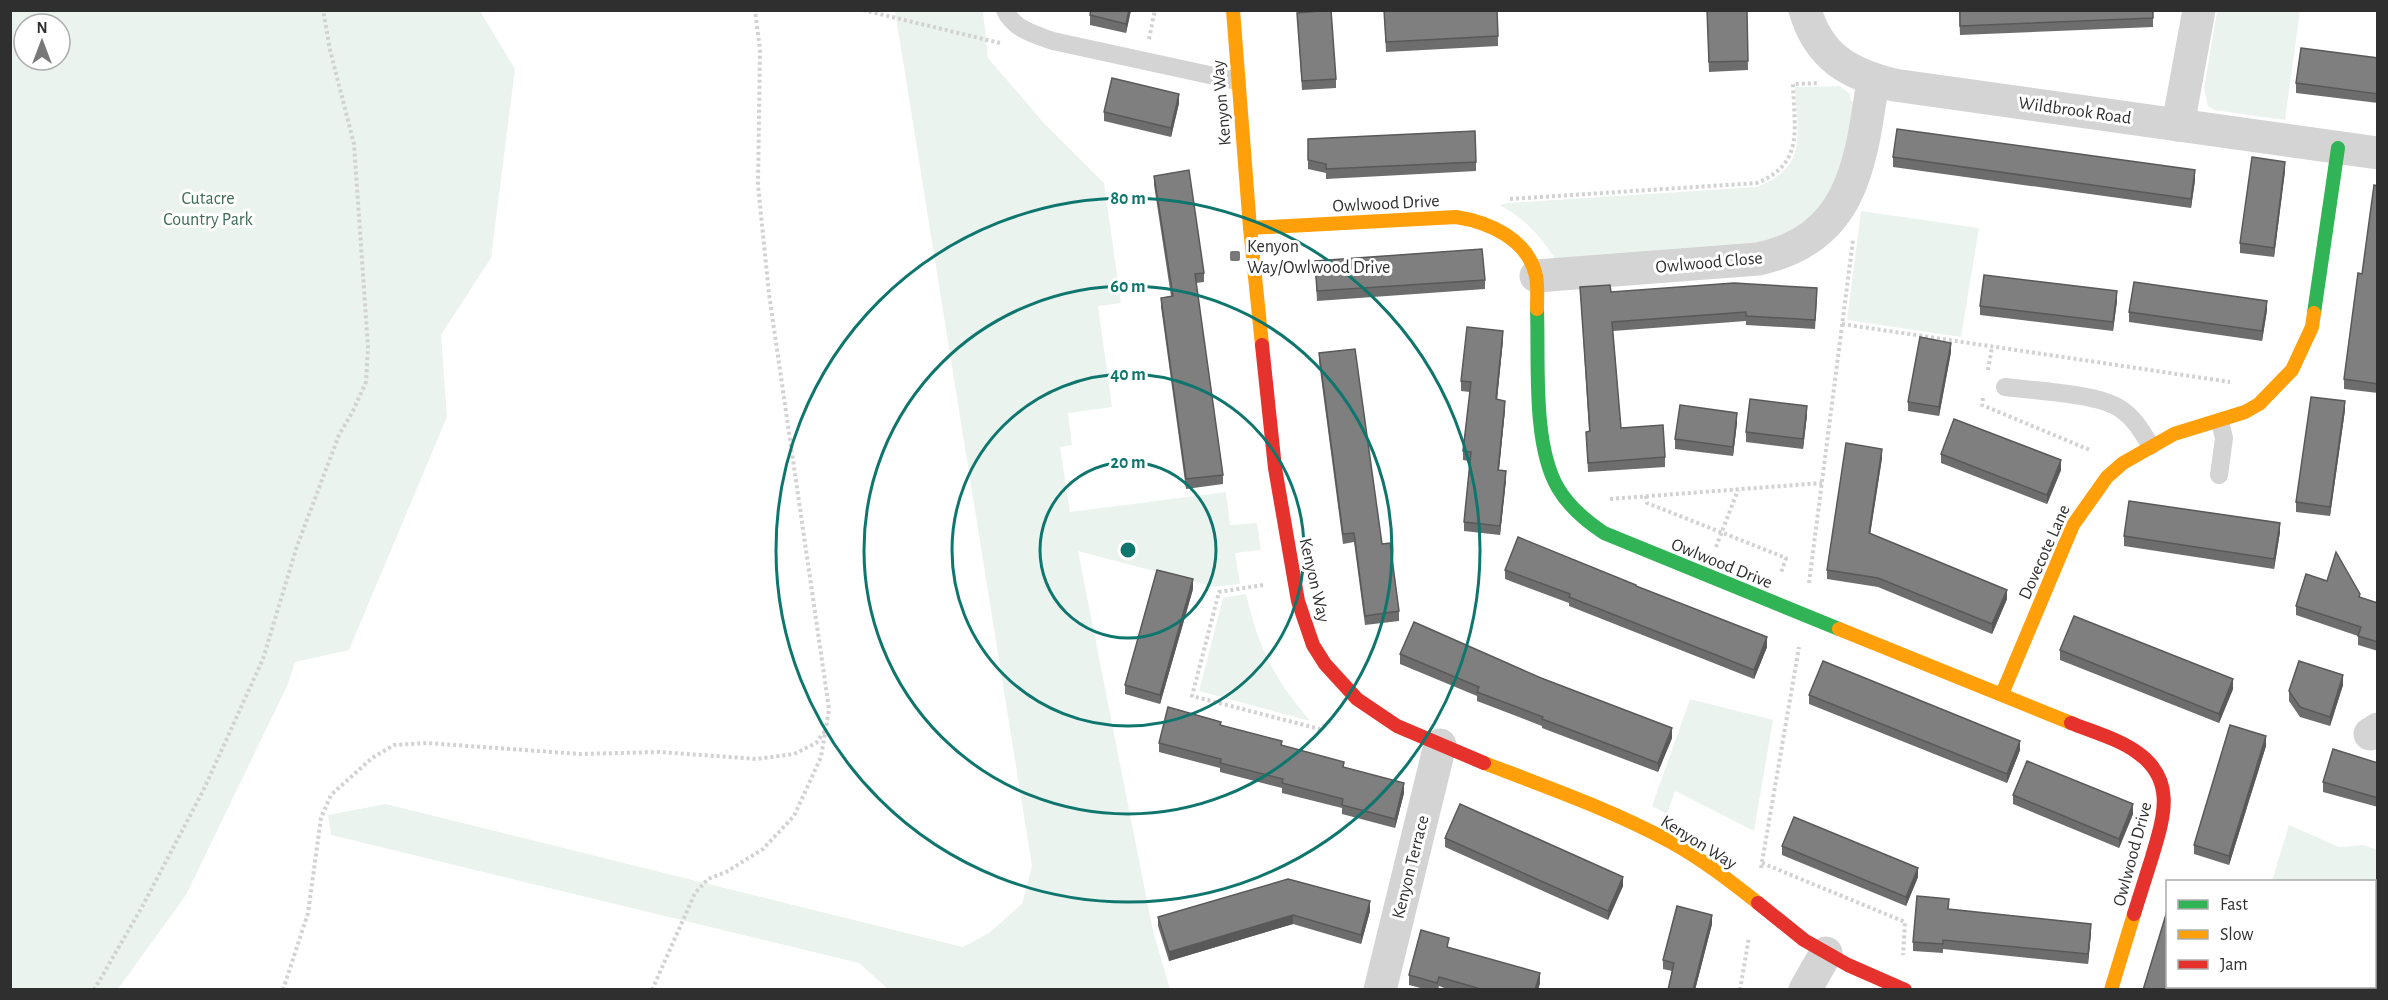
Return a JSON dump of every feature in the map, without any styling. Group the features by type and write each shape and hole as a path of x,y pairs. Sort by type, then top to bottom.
{"street":[{"name":"Kenyon Way","path":"1233,10 1250,228 1275,468 1293,581 1304,623 1313,645 1339,681 1357,699 1397,726 1440,746 1588,804 1671,842 1713,868 1796,934 1826,953 1902,989"},
{"path":"1805,10 1812,29 1835,59 1862,75"},
{"path":"2178,125 2199,10"},
{"name":"Wildbrook Road","path":"1862,75 1894,85 2378,153"},
{"name":"Owlwood Close","path":"1536,276 1758,259 1779,255 1800,244 1831,218 1849,192 1863,149 1862,75"},
{"name":"Dovecote Lane","path":"2002,694 2073,525 2107,477 2123,463 2174,434 2220,422 2259,404 2292,370 2312,327 2338,148"},
{"name":"Owlwood Drive","path":"1250,228 1456,217 1483,222 1509,235 1532,263 1536,276 1540,411 1544,444 1557,486 1587,522 1604,533 2002,694 2143,754 2156,768 2163,783 2165,801 2163,820 2111,990"},
{"name":"Kenyon Terrace","path":"1380,990 1440,746"},
{"path":"1805,990 1826,953"}],"lane":[{"path":"1005,10 1017,26 1053,41 1237,81"},
{"path":"2005,387 2091,398 2121,408 2137,423 2151,446"},
{"path":"2218,475 2224,438 2220,422"}],"path":[{"path":"94,990 142,907 204,791 263,659 297,546 339,435 366,382 368,347 354,144 330,50 323,10"},
{"path":"652,990 695,894 708,879 726,872 763,849 794,816 821,757 829,709 768,294 758,185 760,50 755,10"},
{"path":"863,10 1000,43 1013,42 1031,33"},
{"path":"1483,222 1496,204 1507,200 1757,183 1773,177 1784,166 1794,143 1792,84 1841,82 1862,75"},
{"path":"1842,324 2274,389"},
{"path":"1987,375 1992,347"},
{"path":"1984,395 1982,405 2123,463"},
{"path":"1568,502 1822,483"},
{"path":"1705,575 1738,490"},
{"path":"1646,496 1647,503 1786,558 1770,602"},
{"path":"1293,581 1219,592 1192,696 1320,729 1357,699"},
{"path":"283,990 308,913 321,818 331,795 372,758 394,746 427,743 580,754 659,752 757,759 794,754 816,743 825,731"},
{"path":"1762,863 1905,922 1902,989"}],"green space":[{"name":"Cutacre Country Park","path":"10,11 480,11 515,69 491,258 441,335 447,417 349,650 295,662 288,684 186,895 118,989 11,989"},
{"path":"895,11 983,11 988,58 1043,122 1104,183 1121,303 1098,306 1112,407 1068,413 1072,445 1060,447 1070,512 1226,492 1230,525 1257,523 1261,550 1235,553 1240,584 1214,587 1078,551 1153,931 1170,989 888,989 859,963 331,835 328,815 386,804 963,947 989,933 1022,904 1032,866"},
{"path":"2217,11 2300,11 2285,120 2214,110 2208,106 2204,89"},
{"path":"1840,86 1850,94 1851,101 1859,102 1833,199 1776,243 1558,263 1533,230 1500,205 1757,187 1774,179 1792,159 1798,134 1795,87"},
{"path":"1861,211 1979,228 1961,337 1847,320"},
{"path":"1246,594 1256,631 1269,662 1286,690 1310,721 1199,691 1223,598"},
{"path":"1690,699 1773,720 1754,831 1675,791 1667,814 1652,806"},
{"path":"2289,825 2339,847 2364,845 2377,850 2377,954 2376,880 2272,880"}],"building":[{"path":"1091,10 1129,10 1126,24 1090,15"},
{"path":"1331,10 1336,79 1302,81 1297,13"},
{"path":"1384,10 1497,10 1498,36 1386,42"},
{"path":"1707,10 1747,10 1748,61 1709,62"},
{"path":"1960,10 2153,10 2153,18 1960,26"},
{"path":"2301,48 2378,58 2378,94 2296,83"},
{"path":"1112,78 1179,94 1171,128 1104,112"},
{"path":"1897,129 2195,170 2191,199 1893,157"},
{"path":"1475,131 1476,162 1326,169 1326,164 1308,160 1308,139"},
{"path":"2252,157 2285,162 2274,248 2240,243"},
{"path":"1189,170 1204,273 1195,274 1223,475 1186,479 1161,298 1173,296 1154,176"},
{"path":"2374,185 2378,186 2378,384 2344,379 2358,273 2362,274"},
{"path":"1482,249 1485,280 1317,291 1315,261"},
{"path":"1984,275 2117,291 2113,322 1980,306"},
{"path":"2134,282 2267,301 2262,331 2129,312"},
{"path":"1734,283 1817,288 1815,320 1746,316 1746,312 1612,322 1621,428 1663,425 1665,457 1588,463 1586,432 1590,431 1580,287 1610,285 1611,292"},
{"path":"1467,327 1503,331 1496,399 1505,401 1498,470 1506,471 1500,526 1464,522 1471,452 1463,451 1471,382 1461,381"},
{"path":"1920,337 1951,343 1939,407 1908,402"},
{"path":"1355,349 1382,544 1390,543 1399,611 1365,616 1354,533 1343,534 1319,353"},
{"path":"2311,397 2345,401 2330,507 2296,502"},
{"path":"1750,399 1807,406 1803,439 1746,432"},
{"path":"1680,405 1737,413 1733,447 1675,439"},
{"path":"1954,419 2061,460 2047,495 1941,454"},
{"path":"1846,443 1882,449 1869,533 2007,590 1992,624 1878,578 1827,570"},
{"path":"2129,501 2280,523 2274,559 2124,536"},
{"path":"1518,537 1767,637 1754,670 1569,597 1570,594 1505,570"},
{"path":"2336,552 2360,594 2359,597 2378,603 2378,642 2358,636 2361,627 2296,606 2306,574 2327,581"},
{"path":"1157,570 1193,579 1160,695 1125,685"},
{"path":"2074,616 2233,679 2219,714 2060,650"},
{"path":"1414,622 1541,678 1672,728 1658,763 1477,692 1479,687 1400,654"},
{"path":"1823,661 2020,741 2007,774 1809,695"},
{"path":"2299,661 2343,675 2330,717 2300,707 2289,691"},
{"path":"1168,707 1221,722 1220,725 1282,741 1281,745 1344,762 1343,767 1404,783 1395,819 1342,805 1343,799 1282,783 1283,779 1220,763 1221,759 1159,743"},
{"path":"2230,725 2266,736 2229,856 2194,845"},
{"path":"2333,749 2378,763 2378,798 2323,782"},
{"path":"2027,761 2133,804 2119,839 2013,795"},
{"path":"1460,804 1623,877 1608,911 1445,838"},
{"path":"1794,817 1918,868 1906,897 1782,846"},
{"path":"1288,879 1370,901 1361,935 1293,915 1169,952 1158,917"},
{"path":"1917,896 1949,899 1948,909 2091,924 2088,954 1943,940 1943,944 1913,942"},
{"path":"1677,906 1712,915 1693,990 1668,990 1674,963 1663,960"},
{"path":"2166,915 2166,988 2178,988 2177,990 2143,990"},
{"path":"1421,930 1449,938 1447,947 1540,973 1535,990 1484,990 1439,977 1437,983 1409,975"}],"traffic: fast":[{"path":"2314,313 2338,148"},
{"path":"1537,309 1538,401 1544,449 1558,488 1573,507 1604,533 1839,629"}],"traffic: slow":[{"path":"1233,10 1250,228 1262,345"},
{"path":"1250,228 1456,217 1469,219 1505,234 1525,252 1536,276 1537,309"},
{"path":"2002,694 2073,525 2107,477 2123,463 2174,434 2245,412 2259,404 2292,370 2312,327 2314,313"},
{"path":"1839,629 2071,723"},
{"path":"1484,763 1649,830 1694,856 1758,903"},
{"path":"2111,990 2134,914"}],"traffic: jam":[{"path":"1262,345 1275,468 1298,601 1313,645 1325,664 1357,699 1397,726 1484,763"},
{"path":"2071,723 2131,748 2150,764 2162,788 2164,801 2160,829 2134,914"},
{"path":"1758,903 1804,940 1848,965 1905,990"}],"place":[{"name":"Kenyon Way/Owlwood Drive","path":"1235,256"}]}
